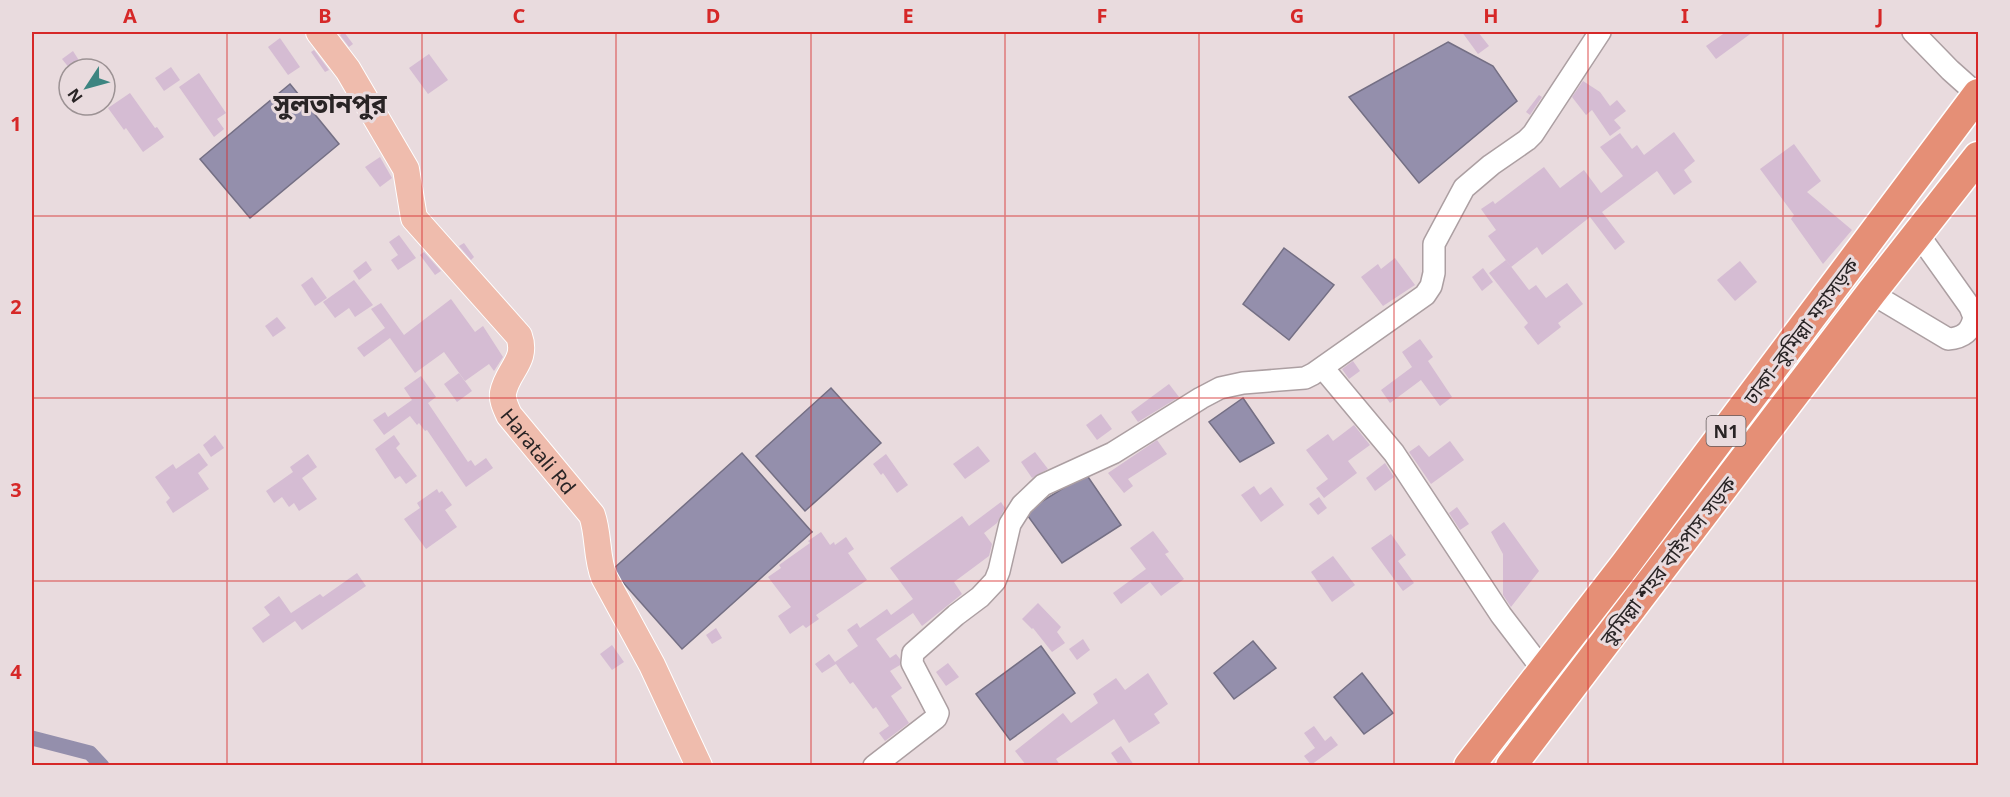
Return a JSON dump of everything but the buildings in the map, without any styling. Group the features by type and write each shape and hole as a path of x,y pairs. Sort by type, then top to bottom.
{"highway":[{"name":"ঢাকা–কুমিল্লা মহাসড়ক","path":"1469,765 1625,565 1978,94"},
{"name":"কুমিল্লা শহর বাইপাস সড়ক","path":"1519,762 1871,293 1978,157"},
{"path":"1752,397 1782,412"}],"main road":[{"name":"Haratali Rd","path":"319,32 348,70 406,169 414,218 519,336 522,353 503,392 503,401 510,415 592,515 595,522 600,567 604,577 652,665 699,765"}],"street":[{"path":"874,765 936,718 937,708 912,663 913,652 980,597 995,581 1010,524 1032,494 1043,485 1113,453 1220,388 1243,383 1305,378 1323,368 1425,295 1431,286 1434,273 1434,244 1464,188 1484,170 1533,134 1600,32"},
{"path":"1913,32 1950,70 1978,94"},
{"path":"1871,293 1948,339 1959,338 1969,331 1974,317 1970,307 1918,234"},
{"path":"1323,368 1394,453 1501,615 1543,670"}],"shaded area":[{"path":"1448,42 1493,66 1517,101 1419,183 1349,97"},
{"path":"290,84 339,144 250,218 200,159"},
{"path":"1284,248 1334,285 1289,340 1243,304"},
{"path":"831,388 881,443 805,511 756,456"},
{"path":"1243,398 1274,443 1240,462 1209,422"},
{"path":"742,453 812,532 682,649 612,570"},
{"path":"1086,474 1121,525 1062,563 1025,512"},
{"path":"1253,641 1276,668 1234,699 1214,673"},
{"path":"1041,646 1075,693 1010,740 976,694"},
{"path":"1362,673 1393,713 1364,734 1334,697"}],"waterway":[{"path":"32,738 90,753 102,766"}],"district":[{"name":"সুলতানপুর","path":"330,103"}]}
